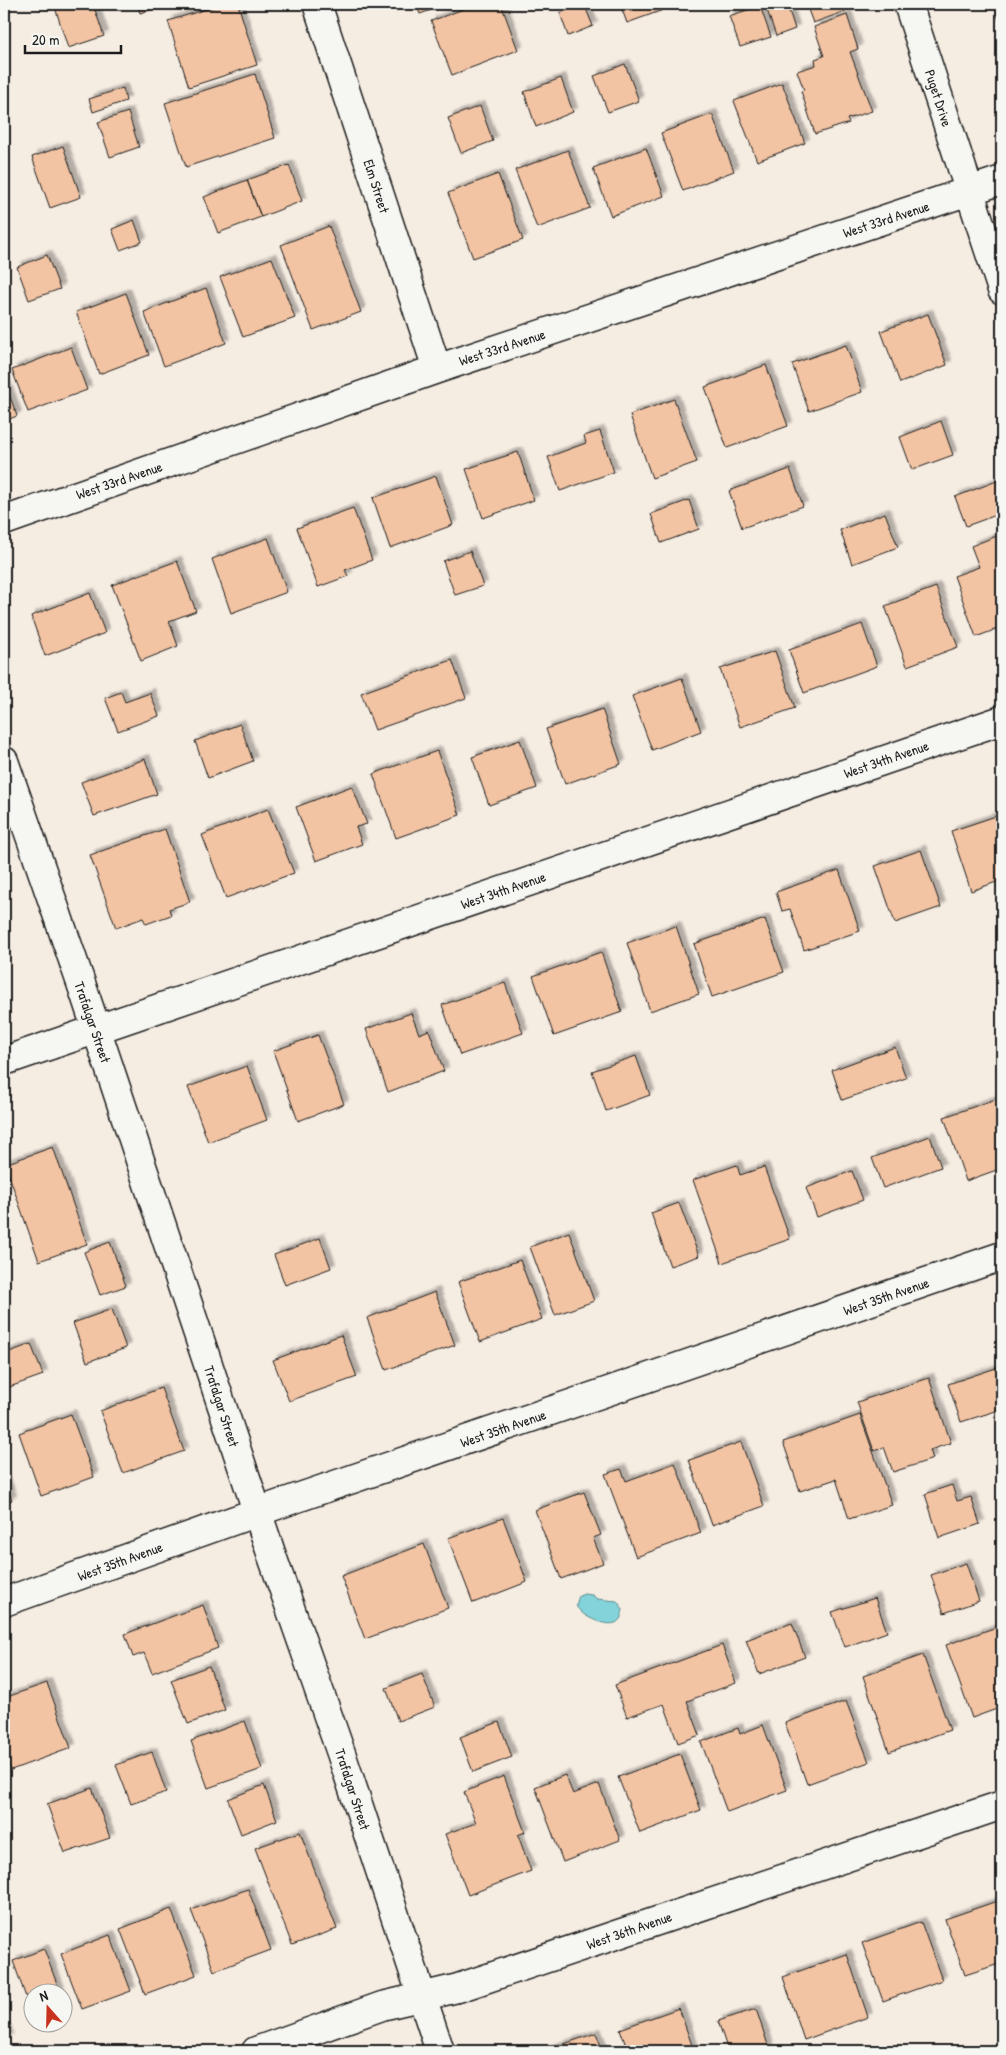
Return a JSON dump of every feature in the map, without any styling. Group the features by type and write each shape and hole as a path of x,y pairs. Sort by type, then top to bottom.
{"street":[{"name":"Elm Street","path":"317,4 437,369"},
{"name":"Puget Drive","path":"908,4 1002,290"},
{"name":"West 33rd Avenue","path":"4,520 437,369 1002,180"},
{"name":"West 34th Avenue","path":"4,1061 95,1028 1002,720"},
{"name":"Trafalgar Street","path":"4,761 440,2051"},
{"name":"West 35th Avenue","path":"4,1602 257,1512 1002,1256"},
{"name":"West 36th Avenue","path":"256,2051 382,2006 458,1988 1002,1804"}],"water":[{"path":"584,1594 592,1595 597,1599 617,1601 623,1609 622,1616 617,1622 610,1624 592,1619 582,1613 576,1605 579,1596"}],"building":[{"path":"54,4 93,4 104,36 68,48"},
{"path":"137,4 169,4 140,13"},
{"path":"223,4 238,4 257,65 189,87 168,21"},
{"path":"416,4 448,4 420,14"},
{"path":"477,4 501,4 518,50 452,75 431,21"},
{"path":"584,4 593,26 568,36 560,13"},
{"path":"620,4 660,4 663,10 627,23"},
{"path":"765,4 787,4 795,29 776,36"},
{"path":"806,4 843,4 846,11 813,23"},
{"path":"760,6 771,37 740,47 729,16"},
{"path":"1002,12 1002,29 997,14"},
{"path":"847,15 858,49 850,52 872,111 847,119 849,123 815,134 801,91 804,90 797,71 816,65 815,59 824,56 814,27"},
{"path":"625,64 639,101 608,112 594,76"},
{"path":"255,74 275,138 186,167 165,103"},
{"path":"561,78 573,112 536,127 524,92"},
{"path":"782,83 805,143 757,161 734,101"},
{"path":"123,88 126,101 93,112 89,99"},
{"path":"480,106 493,141 461,153 448,118"},
{"path":"128,112 139,147 110,157 98,122"},
{"path":"712,114 734,171 683,191 661,133"},
{"path":"63,146 81,197 50,208 32,157"},
{"path":"646,148 664,196 611,216 593,168"},
{"path":"568,150 590,208 537,228 515,170"},
{"path":"289,165 302,201 261,217 247,180"},
{"path":"498,174 523,240 473,258 448,193"},
{"path":"247,180 261,217 218,233 204,197"},
{"path":"134,220 142,242 120,250 112,229"},
{"path":"329,226 361,312 313,330 281,245"},
{"path":"47,255 60,289 29,300 17,267"},
{"path":"272,258 295,318 243,337 220,277"},
{"path":"206,288 226,343 164,366 144,312"},
{"path":"126,293 149,355 99,374 76,312"},
{"path":"928,314 947,365 900,383 881,331"},
{"path":"846,345 862,392 809,411 792,364"},
{"path":"71,347 87,390 28,412 12,370"},
{"path":"766,365 788,426 727,448 705,387"},
{"path":"4,380 17,416 4,421"},
{"path":"674,399 697,462 652,478 630,415"},
{"path":"941,421 953,455 912,470 900,437"},
{"path":"600,431 614,472 560,491 548,457 586,443 584,436"},
{"path":"518,452 534,500 483,518 466,469"},
{"path":"790,469 803,506 742,528 729,491"},
{"path":"436,476 453,525 390,548 373,498"},
{"path":"1002,479 1002,513 966,526 955,497"},
{"path":"689,500 699,529 661,543 651,514"},
{"path":"353,508 372,560 345,570 348,576 318,587 297,528"},
{"path":"885,513 898,547 852,564 840,530"},
{"path":"1002,534 1002,627 976,637 954,576 979,567 971,546"},
{"path":"268,538 287,592 231,613 212,559"},
{"path":"470,551 483,586 455,595 443,561"},
{"path":"177,561 196,611 169,621 178,646 141,661 112,585"},
{"path":"936,587 958,647 907,666 885,606"},
{"path":"90,593 105,633 45,656 31,616"},
{"path":"862,624 877,666 804,693 789,650"},
{"path":"775,651 795,708 740,727 720,669"},
{"path":"452,660 466,698 375,730 361,693"},
{"path":"682,678 701,731 652,750 632,696"},
{"path":"121,692 125,702 150,693 159,716 118,731 105,698"},
{"path":"602,709 621,764 565,784 546,729"},
{"path":"240,724 253,761 208,778 195,741"},
{"path":"520,740 537,788 489,805 472,757"},
{"path":"437,751 460,815 396,838 373,774"},
{"path":"145,759 157,794 94,816 81,782"},
{"path":"352,786 367,824 356,827 362,844 316,861 296,807"},
{"path":"268,809 294,873 226,898 202,835"},
{"path":"1002,814 1002,880 971,891 951,831"},
{"path":"165,829 190,902 169,909 171,915 146,924 143,918 116,928 90,855"},
{"path":"921,850 941,907 895,923 875,866"},
{"path":"839,870 860,931 804,950 790,909 782,911 776,892"},
{"path":"765,919 784,972 712,997 694,944"},
{"path":"676,926 699,994 650,1011 627,943"},
{"path":"601,952 622,1012 554,1036 533,976"},
{"path":"505,983 523,1033 460,1055 442,1005"},
{"path":"411,1013 419,1034 429,1030 444,1071 388,1092 366,1029"},
{"path":"318,1035 344,1104 298,1121 273,1051"},
{"path":"895,1047 906,1078 842,1100 832,1070"},
{"path":"636,1056 650,1095 606,1111 592,1071"},
{"path":"247,1066 267,1120 208,1142 188,1087"},
{"path":"1002,1097 1002,1168 966,1181 944,1117"},
{"path":"930,1136 941,1167 883,1188 872,1158"},
{"path":"53,1147 87,1244 39,1261 5,1164"},
{"path":"737,1165 740,1175 764,1167 790,1239 722,1263 693,1180"},
{"path":"852,1171 863,1200 817,1217 806,1188"},
{"path":"679,1203 699,1256 670,1266 651,1213"},
{"path":"569,1232 594,1301 555,1315 530,1247"},
{"path":"320,1238 331,1268 285,1285 274,1255"},
{"path":"110,1242 126,1286 100,1295 84,1252"},
{"path":"520,1260 542,1319 480,1342 458,1282"},
{"path":"435,1292 455,1345 386,1370 367,1318"},
{"path":"112,1309 126,1348 87,1362 73,1323"},
{"path":"341,1335 357,1377 289,1401 273,1360"},
{"path":"31,1344 43,1375 4,1389 4,1354"},
{"path":"1002,1366 1002,1409 961,1422 948,1384"},
{"path":"929,1378 951,1443 930,1450 933,1459 893,1472 884,1447 874,1451 857,1402"},
{"path":"161,1388 184,1451 123,1473 100,1411"},
{"path":"71,1414 94,1477 41,1496 19,1433"},
{"path":"860,1415 892,1505 849,1519 836,1479 800,1491 783,1442"},
{"path":"741,1442 764,1506 712,1525 689,1460"},
{"path":"675,1463 701,1533 636,1557 605,1474 621,1469 626,1481"},
{"path":"4,1478 12,1500 4,1503"},
{"path":"952,1485 957,1501 971,1497 980,1524 939,1538 925,1494"},
{"path":"584,1492 601,1535 593,1538 603,1563 561,1579 535,1510"},
{"path":"503,1518 527,1582 473,1603 448,1538"},
{"path":"424,1544 448,1608 365,1639 341,1576"},
{"path":"966,1563 979,1601 944,1613 931,1575"},
{"path":"875,1598 887,1632 845,1647 832,1612"},
{"path":"203,1605 218,1648 152,1673 144,1653 133,1657 125,1634"},
{"path":"792,1623 805,1657 759,1674 746,1640"},
{"path":"1002,1625 1002,1707 972,1718 946,1645"},
{"path":"722,1645 736,1683 687,1701 700,1735 678,1743 664,1704 627,1717 615,1685"},
{"path":"923,1655 950,1730 889,1752 863,1676"},
{"path":"209,1666 225,1710 188,1724 171,1680"},
{"path":"422,1674 435,1707 398,1721 386,1688"},
{"path":"47,1683 71,1748 11,1770 4,1751 4,1698"},
{"path":"846,1701 869,1762 807,1784 785,1723"},
{"path":"245,1721 262,1769 208,1788 191,1741"},
{"path":"499,1722 512,1757 473,1772 460,1737"},
{"path":"763,1725 787,1790 727,1812 701,1742 738,1728 740,1734"},
{"path":"152,1752 166,1792 131,1804 116,1765"},
{"path":"680,1754 701,1810 640,1833 618,1777"},
{"path":"565,1775 573,1794 599,1784 620,1840 563,1862 535,1787"},
{"path":"504,1776 525,1832 518,1835 531,1871 468,1895 445,1834 476,1823 464,1792"},
{"path":"264,1785 277,1820 241,1834 228,1799"},
{"path":"92,1788 110,1838 65,1853 47,1804"},
{"path":"300,1832 337,1929 292,1945 255,1848"},
{"path":"248,1889 271,1950 214,1971 191,1910"},
{"path":"1000,1900 1002,1906 1002,1963 965,1975 945,1919"},
{"path":"171,1909 196,1975 145,1994 120,1929"},
{"path":"921,1922 942,1980 883,2001 862,1943"},
{"path":"110,1935 131,1991 82,2009 61,1954"},
{"path":"44,1949 56,1982 22,1982 22,1986 13,1961"},
{"path":"847,1954 868,2017 804,2040 783,1977"},
{"path":"679,2008 694,2051 628,2051 620,2029"},
{"path":"756,2009 770,2051 728,2051 718,2021"},
{"path":"4,2025 9,2038 4,2039"},
{"path":"1002,2030 1002,2049 996,2032"},
{"path":"596,2033 603,2051 544,2051"}]}
